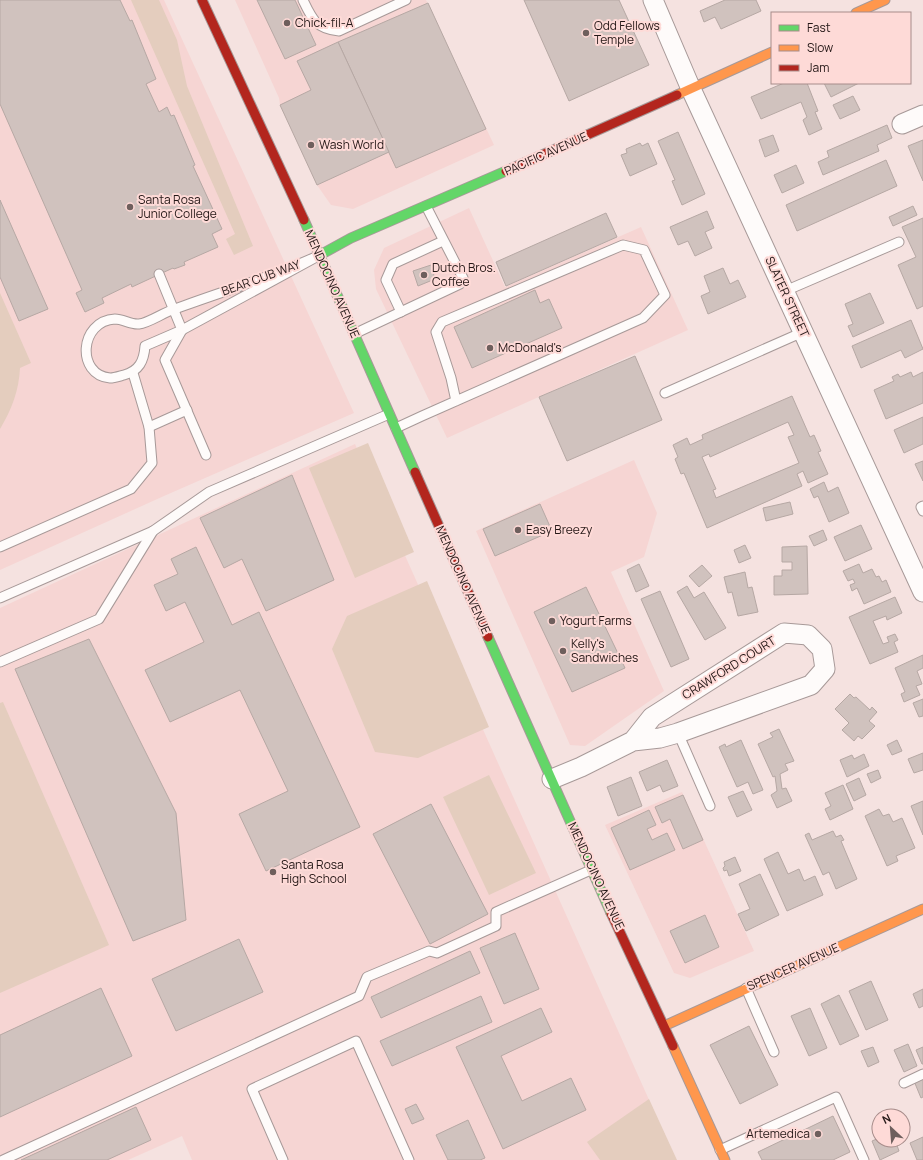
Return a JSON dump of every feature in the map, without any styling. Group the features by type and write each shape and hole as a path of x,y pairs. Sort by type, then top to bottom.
{"main road":[{"name":"MENDOCINO AVENUE","path":"202,0 320,255 452,557 725,1160"},
{"path":"858,12 885,0"},
{"name":"PACIFIC AVENUE","path":"320,255 351,238 771,52"},
{"name":"SPENCER AVENUE","path":"664,1026 923,909"}],"street":[{"name":"SLATER STREET","path":"653,0 691,89 922,587"},
{"path":"902,124 923,115"},
{"name":"CRAWFORD COURT","path":"552,779 581,767 632,741 660,738 678,733 811,686 824,669 822,649 808,635 784,633 652,717 632,741"}],"lane":[{"path":"303,0 311,17 319,26 328,30 339,31 406,0"},
{"path":"354,334 460,284 463,278 443,242 426,206"},
{"path":"401,312 386,280 393,264 443,242"},
{"path":"785,291 899,242"},
{"path":"396,428 643,318 665,295 644,250 623,245 442,322 436,332 451,378 456,401"},
{"name":"BEAR CUB WAY","path":"320,255 182,330 145,346 144,356 140,366 133,373 111,378 104,377 96,372 90,365 86,356 85,346 88,337 92,329 108,320 119,319 138,324 174,309 284,272 320,255"},
{"path":"159,274 182,330 166,360 206,455"},
{"path":"665,393 803,332"},
{"path":"0,547 131,489 152,463 149,427 133,373"},
{"path":"149,427 187,410"},
{"path":"0,598 153,531 209,492 389,414"},
{"path":"923,506 921,507 923,511"},
{"path":"0,662 99,619 153,531"},
{"path":"678,733 710,806"},
{"path":"3,1160 359,996 367,977 429,951 437,953 496,926 496,912 593,870"},
{"path":"746,988 774,1052"},
{"path":"284,1160 252,1089 356,1041 409,1160"},
{"path":"904,1083 923,1074"},
{"path":"720,1150 836,1097 864,1160"}],"shaded area":[{"name":"Santa Rosa Junior College","path":"0,0 164,0 354,413 0,570"},
{"path":"131,0 159,0 177,40 187,86 253,246 234,255 226,239 235,234"},
{"path":"235,0 426,0 494,145 353,209 331,205 317,185 280,105 279,98"},
{"path":"469,208 505,287 641,227 688,330 447,438 376,289 374,270 384,248"},
{"path":"0,293 31,363 20,368 14,399 0,429"},
{"path":"368,443 414,552 355,578 309,468"},
{"name":"Santa Rosa High School","path":"355,444 676,1160 192,1160 182,1136 128,1160 0,1160 0,608"},
{"path":"634,460 657,513 644,557 611,572 664,691 585,746 570,745 476,531"},
{"path":"427,581 489,727 418,758 375,752 332,649 347,616"},
{"path":"3,702 109,945 0,993 0,703"},
{"path":"489,775 536,873 489,895 443,797"},
{"path":"682,792 754,951 690,978 674,973 605,825"},
{"path":"649,1099 677,1160 600,1160 587,1142"}],"building":[{"path":"0,0 120,0 130,21 132,20 156,79 146,84 159,112 167,107 171,116 174,115 195,165 193,166 222,229 212,234 218,247 184,262 185,265 174,269 173,268 132,287 131,284 102,298 104,303 85,312 76,293 82,290 0,104"},
{"name":"Chick-fil-A","path":"257,0 295,0 316,45 285,59"},
{"name":"Odd Fellows Temple","path":"524,0 619,0 649,65 569,101"},
{"path":"725,0 756,0 761,11 721,29 715,17 704,22 700,11"},
{"path":"428,3 486,129 396,168 338,42"},
{"path":"338,42 389,152 317,185 280,105 311,90 297,61"},
{"path":"782,84 807,84 818,111 815,112 822,129 809,135 803,120 807,117 801,102 761,119 751,97"},
{"path":"824,84 857,84 831,97"},
{"path":"853,96 860,110 840,119 833,105"},
{"path":"887,125 892,138 877,145 879,151 823,175 818,162 829,157 827,151"},
{"path":"678,132 705,194 682,205 672,181 675,180 658,141"},
{"path":"773,135 779,151 765,157 759,140"},
{"path":"923,140 923,181 908,146"},
{"path":"640,143 642,146 648,143 657,164 630,176 621,155 627,153 626,149"},
{"path":"886,160 897,186 797,231 786,205"},
{"path":"796,165 804,183 782,193 774,175"},
{"path":"0,200 48,309 19,321 0,277"},
{"path":"913,206 917,215 893,226 889,217"},
{"path":"707,211 714,228 705,232 712,248 695,256 688,241 678,245 670,227"},
{"path":"606,213 617,237 506,286 496,262"},
{"path":"923,218 923,306 917,309 898,265 916,257 902,227"},
{"name":"Dutch Bros. Coffee","path":"431,265 435,279 418,286 413,271"},
{"path":"723,268 730,284 738,280 746,297 708,314 701,296 710,292 704,276"},
{"name":"McDonald's","path":"535,290 540,303 549,299 562,328 472,368 454,327"},
{"path":"870,293 884,323 853,337 848,326 853,324 845,304"},
{"path":"911,320 923,349 905,358 901,350 861,368 852,346"},
{"path":"635,356 662,420 567,461 539,397"},
{"path":"911,372 913,377 923,372 923,403 886,419 874,390 894,381 892,377 898,374 900,377"},
{"path":"792,396 810,437 814,435 821,451 818,452 828,474 808,483 803,471 797,474 802,486 707,528 684,473 681,474 675,459 678,457 673,445 687,438 690,445 703,439 702,435","holes":["788,422 794,435 788,437 799,463 716,498 713,490 716,489 702,457 709,454 710,457"]},
{"path":"923,417 923,444 904,453 894,430"},
{"path":"923,461 923,481 915,464"},
{"path":"292,475 334,580 266,611 242,559 224,568 200,518"},
{"path":"824,482 828,492 838,487 849,513 829,522 818,496 814,498 810,489"},
{"path":"790,502 793,514 766,521 763,508"},
{"name":"Easy Breezy","path":"540,504 552,531 495,556 483,529"},
{"path":"861,525 872,549 845,561 834,537"},
{"path":"823,530 827,540 814,546 809,536"},
{"path":"745,545 751,558 739,563 734,550"},
{"path":"807,546 808,594 774,595 774,576 782,576 782,570 792,570 792,562 782,562 782,547"},
{"path":"196,547 232,625 259,612 360,827 266,871 239,814 288,791 240,690 170,722 145,670 204,642 185,602 166,611 154,585 178,574 171,559"},
{"path":"639,564 649,586 636,592 627,570"},
{"path":"859,564 863,573 872,569 876,577 879,576 882,582 886,580 891,592 864,604 857,588 852,591 850,585 855,583 853,579 848,581 843,571"},
{"path":"702,565 712,576 699,587 689,576"},
{"path":"745,572 748,588 752,587 758,612 738,616 732,592 728,593 724,577"},
{"path":"687,586 694,598 704,592 726,628 705,640 677,592"},
{"path":"586,587 625,668 572,692 534,612"},
{"path":"660,591 689,659 671,667 641,599"},
{"path":"895,597 902,613 887,620 886,616 873,621 883,644 889,642 887,637 895,634 898,640 894,642 898,652 870,664 849,617"},
{"path":"89,639 176,813 186,920 133,941 15,669"},
{"path":"923,655 923,668 917,671 922,684 916,686 920,695 904,702 901,694 905,692 895,668"},
{"path":"850,694 854,698 856,697 870,710 872,707 877,712 869,721 875,726 862,739 858,736 854,741 842,730 849,723 835,709"},
{"path":"923,699 923,716 919,717 913,703"},
{"path":"779,729 794,761 785,764 788,770 780,774 782,789 786,788 792,801 777,808 771,795 777,791 775,776 773,777 758,744 773,737 770,733"},
{"path":"741,740 763,790 753,794 748,782 737,787 719,747 725,744 726,747"},
{"path":"897,740 902,751 892,755 887,745"},
{"path":"923,753 923,770 914,773 908,759"},
{"path":"864,754 869,766 847,777 840,760 852,755 854,759"},
{"path":"667,760 678,786 663,792 660,785 647,791 639,772"},
{"path":"878,770 881,778 871,783 867,774"},
{"path":"631,777 642,806 618,816 607,787"},
{"path":"859,778 866,795 854,801 846,784"},
{"path":"843,785 853,809 830,820 825,809 831,806 825,793"},
{"path":"743,791 752,810 737,817 728,797"},
{"path":"683,795 703,840 683,849 670,819 662,823 655,807"},
{"path":"923,801 923,835 911,806"},
{"path":"431,804 488,914 430,944 373,834"},
{"path":"879,809 883,816 889,814 893,822 902,818 915,848 896,856 898,861 887,866 865,816"},
{"path":"649,810 656,825 647,829 652,840 667,833 675,850 630,870 611,828"},
{"path":"833,831 836,837 841,835 844,840 841,841 857,879 836,889 829,872 823,875 805,835 809,833 812,840"},
{"path":"778,852 788,874 799,869 804,881 815,876 823,895 787,911 764,859"},
{"path":"735,857 741,871 729,876 727,870 724,871 724,862"},
{"path":"760,874 779,915 746,931 738,914 750,909 739,884"},
{"path":"705,915 719,947 685,963 670,931"},
{"path":"515,933 539,989 504,1004 480,948"},
{"path":"239,939 263,992 176,1031 152,979"},
{"path":"470,951 480,973 381,1018 371,997"},
{"path":"871,981 888,1020 866,1030 849,991"},
{"path":"101,988 132,1056 0,1117 0,1035"},
{"path":"923,989 923,1006 919,1008 913,994"},
{"path":"839,995 859,1036 840,1045 821,1004"},
{"path":"481,996 492,1022 392,1066 380,1041"},
{"path":"541,1008 552,1032 501,1056 522,1101 571,1078 586,1110 503,1149 456,1047"},
{"path":"810,1008 827,1048 809,1056 791,1016"},
{"path":"749,1026 778,1085 740,1104 710,1045"},
{"path":"908,1044 917,1066 904,1072 894,1050"},
{"path":"873,1047 879,1062 868,1067 861,1051"},
{"path":"923,1047 923,1064 922,1064 916,1050"},
{"path":"923,1078 923,1097 921,1098 914,1081"},
{"path":"416,1104 424,1119 412,1124 405,1109"},
{"path":"136,1107 151,1140 107,1160 21,1160"},
{"name":"Artemedica","path":"833,1116 850,1152 833,1160 762,1160 758,1152"},
{"path":"468,1120 485,1158 480,1160 448,1160 436,1135"},
{"path":"923,1137 923,1160 917,1160 911,1143"},
{"path":"875,1148 898,1148 899,1151 880,1160"}],"traffic: fast":[{"path":"320,255 351,238 506,171"},
{"path":"304,220 415,472"},
{"path":"488,637 611,913"}],"traffic: slow":[{"path":"858,12 885,0"},
{"path":"677,95 771,52"},
{"path":"664,1026 923,909"},
{"path":"673,1046 725,1160"}],"traffic: jam":[{"path":"202,0 304,220"},
{"path":"506,171 677,95"},
{"path":"415,472 488,637"},
{"path":"611,913 673,1046"}],"place":[{"name":"Chick-fil-A","path":"287,23"},
{"name":"Odd Fellows Temple","path":"586,33"},
{"name":"Wash World","path":"311,145"},
{"name":"Santa Rosa Junior College","path":"130,207"},
{"name":"Dutch Bros. Coffee","path":"424,275"},
{"name":"McDonald's","path":"490,348"},
{"name":"Easy Breezy","path":"518,530"},
{"name":"Yogurt Farms","path":"552,621"},
{"name":"Kelly's Sandwiches","path":"563,651"},
{"name":"Santa Rosa High School","path":"273,872"},
{"name":"Artemedica","path":"818,1134"}]}
